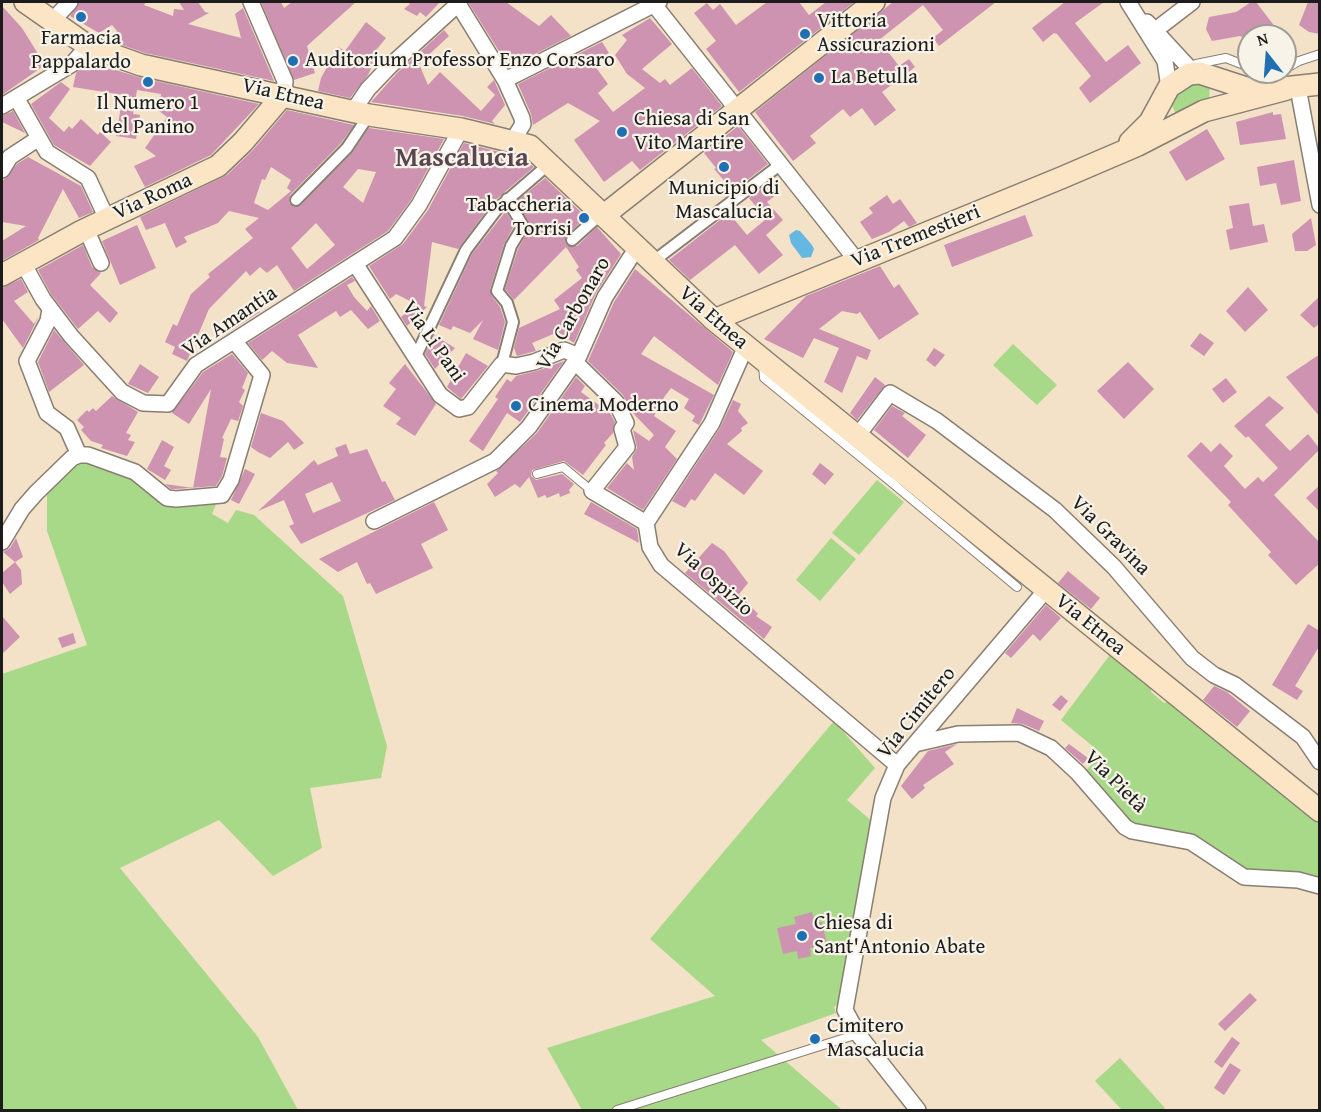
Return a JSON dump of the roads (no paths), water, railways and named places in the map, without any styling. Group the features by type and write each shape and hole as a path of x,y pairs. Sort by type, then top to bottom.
{"main road":[{"name":"Via Etnea","path":"25,2 88,46 141,65 284,94 361,113 461,129 530,146 644,256 714,320 763,360 800,398 858,435 899,479 1046,590 1320,811"},
{"path":"602,215 867,4"},
{"path":"1196,68 1249,89 1278,84"},
{"path":"1117,152 1141,132 1166,94 1196,68"},
{"path":"1166,94 1162,108 1170,119 1198,114 1214,96 1212,82 1196,68"},
{"path":"1297,82 1320,84"},
{"path":"1117,152 1138,145 1198,114 1284,84"},
{"name":"Via Roma","path":"2,275 107,219 218,166 243,142 284,94"},
{"name":"Via Tremestieri","path":"714,320 1061,178 1117,152"}],"street":[{"path":"52,21 70,2"},
{"path":"251,2 285,81 284,94"},
{"path":"505,80 655,2 857,261"},
{"path":"1152,32 1192,2"},
{"path":"296,200 347,148 368,89 458,3 505,80 522,118 523,124 512,142"},
{"path":"1130,4 1152,32 1196,68"},
{"path":"1152,32 1165,61 1166,94"},
{"path":"2,106 72,64 88,46"},
{"path":"1290,84 1320,205"},
{"path":"17,99 47,152 88,178 107,219"},
{"name":"Via Amantia","path":"23,263 50,309 71,336 122,392 143,403 168,404 196,365 395,238 419,205 461,129"},
{"path":"2,170 10,157 39,138"},
{"path":"415,358 466,250 507,199 549,164"},
{"path":"644,256 781,164"},
{"path":"507,199 523,226 511,246 497,291 507,303 513,322 502,364 516,366 525,364 564,350 577,359 616,402 626,423 622,429 627,447 592,491 646,523 712,423 746,346"},
{"path":"572,240 602,215"},
{"path":"86,230 101,263"},
{"name":"Via Carbonaro","path":"374,522 495,461 529,427 577,359 605,297 644,256"},
{"name":"Via Li Pani","path":"356,265 440,395 459,410 468,407 502,364"},
{"path":"50,309 48,321 27,361 47,413 66,428 79,455"},
{"path":"2,542 22,509 36,493 72,458 79,455 88,454 135,472 167,498 192,499 222,495 231,480 262,375 235,342"},
{"name":"Via Gravina","path":"858,435 890,393 945,427 1055,510 1114,567 1192,658 1214,675 1235,685 1303,737 1320,762"},
{"name":"Via Ospizio","path":"646,523 650,547 660,565 897,765"},
{"name":"Via Cimitero","path":"918,1110 858,1034 845,1010 883,798 897,765 1046,590"},
{"name":"Via Pietà","path":"915,744 958,734 1019,733 1051,748 1078,773 1125,827 1132,831 1191,842 1244,877 1298,880 1320,886"}],"lane":[{"path":"1297,65 1299,60 1320,54"},
{"path":"1196,68 1226,58 1237,62"},
{"path":"800,398 899,479 1017,586"},
{"path":"537,474 563,467 592,491"},
{"path":"617,1110 858,1034"}],"water":[{"path":"796,230 800,231 812,245 814,249 811,257 802,258 791,243 789,235"}],"place":[{"name":"Farmacia Pappalardo","path":"81,17"},
{"name":"Vittoria Assicurazioni","path":"805,34"},
{"name":"Auditorium Professor Enzo Corsaro","path":"293,61"},
{"name":"La Betulla","path":"819,78"},
{"name":"Il Numero 1 del Panino","path":"148,82"},
{"name":"Chiesa di San Vito Martire","path":"622,132"},
{"name":"Municipio di Mascalucia","path":"724,167"},
{"name":"Tabaccheria Torrisi","path":"584,218"},
{"name":"Cinema Moderno","path":"516,406"},
{"name":"Chiesa di Sant'Antonio Abate","path":"802,936"},
{"name":"Cimitero Mascalucia","path":"815,1039"}],"district":[{"name":"Mascalucia","path":"462,159"}]}
